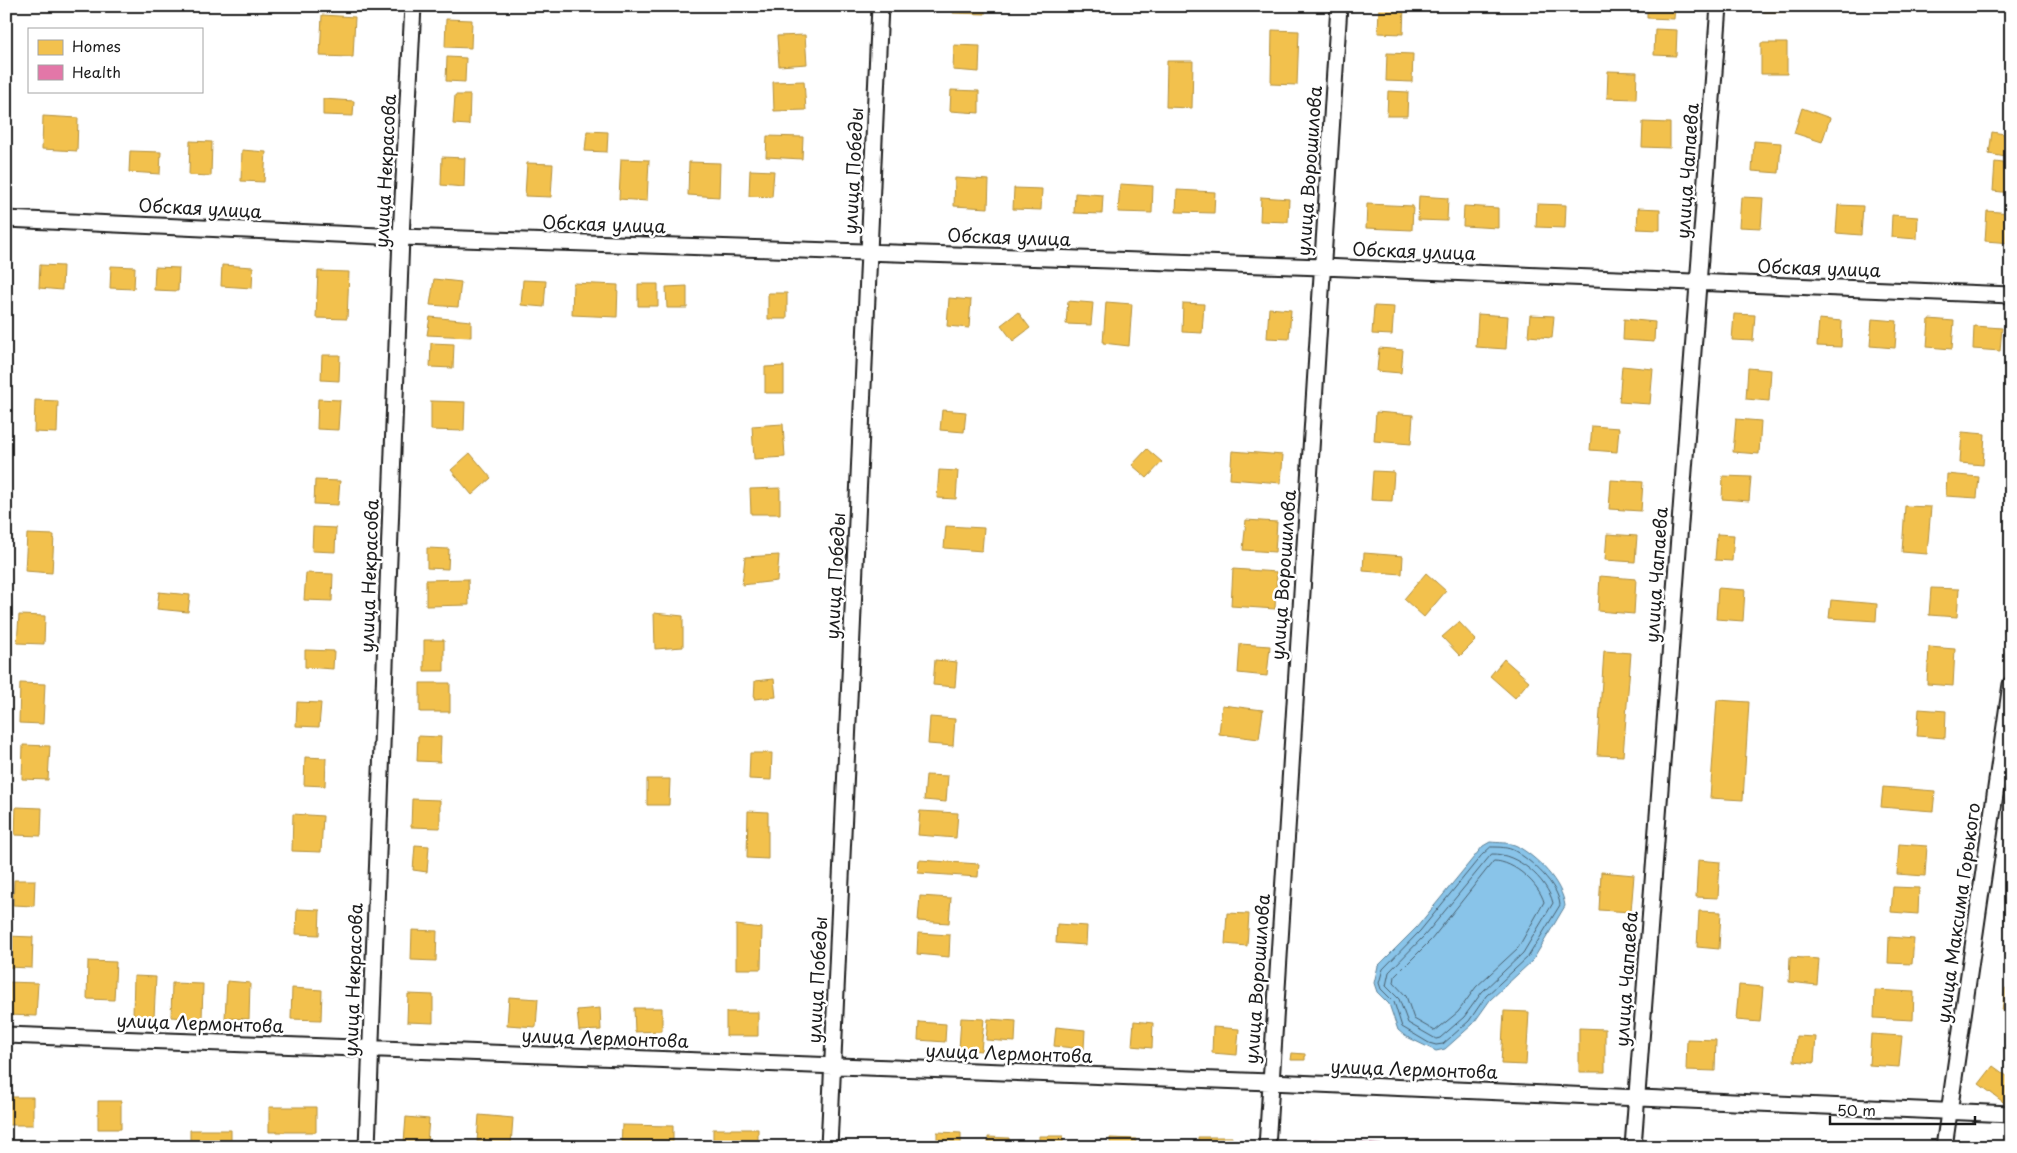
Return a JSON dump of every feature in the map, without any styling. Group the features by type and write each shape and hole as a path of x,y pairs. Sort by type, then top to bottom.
{"street":[{"name":"улица Некрасова","path":"367,1147 401,237 413,6"},
{"name":"улица Победы","path":"830,1147 832,1066 880,6"},
{"name":"улица Ворошилова","path":"1267,1147 1339,6"},
{"name":"улица Чапаева","path":"1633,1147 1719,6"},
{"name":"Обская улица","path":"6,219 401,237 1322,267 2011,295"},
{"name":"улица Максима Горького","path":"1944,1147 2011,684"},
{"name":"улица Лермонтова","path":"6,1035 1270,1082 2011,1114"}],"water":[{"path":"1490,842 1507,843 1517,846 1533,857 1554,880 1563,897 1565,906 1533,960 1490,1000 1473,1024 1445,1049 1436,1051 1405,1036 1398,1030 1389,1004 1377,992 1374,983 1378,966 1417,927 1483,846"}],"building: Homes":[{"path":"47,6 87,6 87,10"},
{"path":"785,6 805,6 805,10 785,11"},
{"path":"954,6 985,6 985,14 953,13"},
{"path":"1177,6 1240,6 1240,11 1177,9"},
{"path":"1379,6 1404,6 1403,34 1378,33"},
{"path":"1647,6 1675,6 1674,19 1647,18"},
{"path":"1764,6 1786,6 1786,12 1764,12"},
{"path":"322,15 355,17 353,57 320,56"},
{"path":"446,19 472,20 471,48 445,47"},
{"path":"1655,29 1677,30 1676,56 1654,55"},
{"path":"1272,30 1299,31 1297,85 1271,84"},
{"path":"805,35 807,64 779,66 777,36"},
{"path":"1761,43 1787,43 1787,74 1761,74"},
{"path":"954,45 980,46 979,72 953,70"},
{"path":"1387,53 1413,54 1412,82 1386,81"},
{"path":"447,57 466,58 465,82 446,81"},
{"path":"1167,61 1193,61 1192,108 1166,107"},
{"path":"2008,65 2011,65 2011,99 2006,98"},
{"path":"1608,71 1637,72 1636,99 1607,98"},
{"path":"804,81 806,110 774,111 773,82"},
{"path":"951,90 979,91 979,113 950,111"},
{"path":"1388,91 1408,92 1407,116 1387,116"},
{"path":"455,95 470,95 469,125 453,124"},
{"path":"323,99 354,101 353,116 323,115"},
{"path":"1802,108 1830,118 1822,142 1794,133"},
{"path":"43,116 78,118 77,151 42,149"},
{"path":"1643,122 1670,123 1670,148 1642,147"},
{"path":"587,131 608,132 607,152 585,151"},
{"path":"1992,132 2011,135 2011,158 1989,154"},
{"path":"767,136 803,137 802,159 766,157"},
{"path":"190,141 212,142 211,176 189,175"},
{"path":"1754,141 1781,143 1779,173 1752,171"},
{"path":"242,150 266,152 264,182 241,181"},
{"path":"130,151 161,152 160,174 129,172"},
{"path":"442,157 465,158 464,187 441,185"},
{"path":"621,159 649,160 647,201 619,199"},
{"path":"689,162 720,163 719,197 688,195"},
{"path":"1995,162 2011,164 2011,193 1993,191"},
{"path":"527,163 553,164 551,197 525,196"},
{"path":"750,170 774,171 772,197 749,196"},
{"path":"955,178 989,180 988,208 954,206"},
{"path":"1120,184 1153,186 1152,213 1118,212"},
{"path":"1014,188 1042,189 1041,210 1013,209"},
{"path":"1177,190 1215,192 1214,213 1176,212"},
{"path":"1075,193 1103,195 1102,214 1074,213"},
{"path":"1419,196 1448,198 1447,221 1418,220"},
{"path":"1261,197 1289,199 1288,222 1260,221"},
{"path":"1741,197 1763,198 1761,228 1739,227"},
{"path":"1367,204 1413,206 1412,230 1366,228"},
{"path":"1537,204 1566,205 1565,228 1536,227"},
{"path":"1838,205 1863,206 1861,235 1836,233"},
{"path":"1464,206 1498,208 1498,228 1463,226"},
{"path":"1638,208 1660,209 1660,230 1637,229"},
{"path":"1987,211 2011,213 2011,243 1985,241"},
{"path":"1892,215 1918,217 1917,239 1891,237"},
{"path":"40,265 63,266 62,290 39,288"},
{"path":"222,265 253,267 252,288 221,286"},
{"path":"111,266 135,267 134,289 110,288"},
{"path":"155,267 179,268 178,291 154,290"},
{"path":"318,271 349,272 347,319 316,318"},
{"path":"434,279 461,282 458,307 430,305"},
{"path":"523,280 546,281 544,307 521,305"},
{"path":"573,283 618,285 617,317 572,315"},
{"path":"638,284 658,284 658,306 638,306"},
{"path":"687,286 687,308 667,308 666,287"},
{"path":"768,293 787,293 787,319 768,319"},
{"path":"949,298 971,300 969,328 947,326"},
{"path":"1068,301 1093,303 1091,325 1066,324"},
{"path":"1106,302 1132,304 1129,346 1103,343"},
{"path":"1183,303 1204,304 1202,333 1182,332"},
{"path":"1374,306 1394,307 1392,335 1372,334"},
{"path":"1269,308 1291,310 1289,339 1267,338"},
{"path":"1018,312 1030,328 1013,341 1001,325"},
{"path":"1478,314 1508,316 1506,349 1476,347"},
{"path":"1734,314 1755,315 1753,341 1732,340"},
{"path":"1530,315 1554,316 1552,338 1528,336"},
{"path":"430,317 471,321 471,337 427,335"},
{"path":"1624,319 1655,322 1654,342 1623,340"},
{"path":"1819,319 1842,321 1841,347 1817,346"},
{"path":"1872,319 1897,321 1895,348 1870,346"},
{"path":"1929,319 1954,321 1952,349 1927,347"},
{"path":"1974,326 2002,328 2000,351 1973,349"},
{"path":"431,343 454,344 453,368 430,367"},
{"path":"1379,348 1403,350 1401,373 1377,371"},
{"path":"322,355 340,355 339,381 321,380"},
{"path":"784,366 784,393 765,393 765,367"},
{"path":"1622,366 1653,369 1650,404 1619,402"},
{"path":"1748,368 1771,370 1769,401 1746,399"},
{"path":"318,399 340,400 338,430 317,429"},
{"path":"35,400 58,401 57,433 34,432"},
{"path":"431,401 465,402 464,431 431,430"},
{"path":"942,410 966,412 964,432 940,430"},
{"path":"1376,412 1413,415 1411,444 1374,441"},
{"path":"1736,419 1761,421 1759,454 1733,452"},
{"path":"783,424 785,457 754,459 752,426"},
{"path":"1592,426 1619,428 1617,452 1590,450"},
{"path":"1962,432 1985,434 1983,465 1960,463"},
{"path":"1147,449 1162,462 1147,478 1132,465"},
{"path":"1232,451 1283,455 1281,483 1230,479"},
{"path":"470,453 491,478 472,495 451,470"},
{"path":"939,470 958,471 956,499 937,498"},
{"path":"1373,471 1394,472 1392,501 1371,500"},
{"path":"1947,474 1979,477 1977,498 1946,496"},
{"path":"1723,476 1751,477 1749,501 1722,499"},
{"path":"315,480 340,481 338,505 314,504"},
{"path":"1611,480 1643,482 1641,511 1609,509"},
{"path":"780,488 780,514 751,514 750,489"},
{"path":"1905,506 1931,507 1927,554 1902,552"},
{"path":"1246,520 1277,522 1275,552 1243,550"},
{"path":"946,526 984,528 982,551 944,548"},
{"path":"313,527 336,528 335,552 312,551"},
{"path":"27,534 54,535 52,573 25,571"},
{"path":"1607,534 1637,536 1635,562 1605,560"},
{"path":"1717,534 1734,535 1732,561 1715,560"},
{"path":"427,548 449,549 448,569 427,568"},
{"path":"1364,553 1403,556 1402,574 1363,571"},
{"path":"779,555 777,581 742,585 745,557"},
{"path":"1233,569 1277,572 1275,609 1231,606"},
{"path":"306,573 333,574 332,601 304,600"},
{"path":"1426,573 1446,591 1424,617 1404,599"},
{"path":"1600,576 1636,579 1634,614 1598,611"},
{"path":"468,579 469,605 426,606 426,580"},
{"path":"1718,588 1745,590 1743,621 1716,619"},
{"path":"1931,588 1959,589 1957,617 1929,615"},
{"path":"159,592 190,595 188,612 157,609"},
{"path":"1831,600 1877,604 1876,621 1829,618"},
{"path":"654,613 683,616 683,647 655,649"},
{"path":"19,615 45,616 44,644 17,643"},
{"path":"1459,622 1476,640 1460,656 1442,637"},
{"path":"424,640 444,640 444,671 424,671"},
{"path":"1240,644 1270,646 1267,676 1238,673"},
{"path":"1929,647 1955,649 1953,686 1927,684"},
{"path":"305,650 334,651 333,669 305,667"},
{"path":"1604,651 1631,653 1623,756 1597,755"},
{"path":"1504,659 1529,681 1515,698 1490,676"},
{"path":"935,660 957,662 955,687 933,685"},
{"path":"774,679 776,697 754,699 755,681"},
{"path":"20,683 45,684 43,724 19,723"},
{"path":"420,683 450,683 450,712 420,712"},
{"path":"1717,700 1749,702 1743,800 1710,798"},
{"path":"297,702 321,703 319,727 296,726"},
{"path":"1222,705 1263,710 1259,739 1219,734"},
{"path":"1919,709 1946,711 1945,738 1917,736"},
{"path":"930,717 955,719 953,746 928,744"},
{"path":"418,736 441,737 440,762 417,761"},
{"path":"23,745 50,746 48,780 22,779"},
{"path":"750,753 772,753 771,780 749,779"},
{"path":"305,757 326,758 325,786 304,785"},
{"path":"926,775 948,776 946,802 924,800"},
{"path":"647,779 670,779 669,805 647,805"},
{"path":"1883,787 1935,791 1933,811 1881,807"},
{"path":"412,799 440,800 440,828 411,827"},
{"path":"16,807 42,808 41,836 15,835"},
{"path":"748,811 768,812 768,859 747,858"},
{"path":"920,811 958,813 956,838 918,835"},
{"path":"293,814 323,816 321,852 292,851"},
{"path":"1899,844 1927,846 1925,876 1897,874"},
{"path":"415,845 429,846 427,872 413,870"},
{"path":"919,860 979,864 978,877 918,873"},
{"path":"1698,860 1720,862 1718,898 1696,897"},
{"path":"1601,872 1634,875 1631,912 1599,910"},
{"path":"14,880 35,880 34,906 13,905"},
{"path":"1893,887 1919,888 1918,914 1891,912"},
{"path":"920,896 951,898 949,923 918,921"},
{"path":"297,909 320,910 319,935 296,934"},
{"path":"1699,911 1721,912 1719,949 1697,947"},
{"path":"1227,913 1249,914 1247,946 1225,944"},
{"path":"1057,924 1087,926 1086,945 1056,943"},
{"path":"736,925 762,928 761,969 736,969"},
{"path":"412,930 437,931 436,961 411,960"},
{"path":"918,933 950,935 949,957 917,954"},
{"path":"7,936 33,937 32,968 6,967"},
{"path":"1889,937 1914,939 1912,964 1888,963"},
{"path":"1790,957 1819,959 1817,985 1789,982"},
{"path":"88,961 116,962 114,1000 87,999"},
{"path":"134,976 156,977 154,1017 133,1015"},
{"path":"227,981 250,983 249,1019 225,1018"},
{"path":"6,982 38,983 36,1016 6,1015"},
{"path":"172,983 203,984 202,1019 171,1017"},
{"path":"1739,985 1763,987 1760,1022 1736,1020"},
{"path":"292,988 322,990 321,1020 291,1019"},
{"path":"2005,988 2011,989 2011,1012 2002,1011"},
{"path":"1875,990 1914,992 1913,1020 1874,1018"},
{"path":"408,994 433,995 433,1023 407,1022"},
{"path":"509,997 538,999 536,1027 507,1025"},
{"path":"600,1008 601,1030 579,1031 577,1010"},
{"path":"634,1008 662,1008 662,1031 635,1032"},
{"path":"1504,1011 1529,1012 1526,1065 1501,1064"},
{"path":"726,1012 758,1012 758,1036 726,1036"},
{"path":"961,1018 984,1019 981,1051 959,1049"},
{"path":"988,1019 1016,1021 1015,1042 986,1040"},
{"path":"1134,1021 1153,1023 1152,1048 1132,1046"},
{"path":"919,1022 946,1024 945,1042 918,1040"},
{"path":"1056,1027 1085,1030 1084,1049 1054,1046"},
{"path":"1213,1027 1239,1029 1237,1055 1212,1053"},
{"path":"1579,1028 1605,1029 1605,1072 1579,1072"},
{"path":"1871,1034 1902,1036 1899,1067 1869,1065"},
{"path":"1796,1036 1816,1037 1814,1063 1794,1061"},
{"path":"1687,1039 1716,1040 1715,1071 1686,1070"},
{"path":"1292,1053 1305,1054 1305,1060 1291,1060"},
{"path":"1993,1066 2011,1079 2010,1107 1979,1084"},
{"path":"6,1097 33,1097 33,1125 6,1125"},
{"path":"98,1101 121,1101 121,1129 98,1129"},
{"path":"269,1107 316,1107 316,1132 269,1132"},
{"path":"479,1115 513,1118 511,1145 477,1142"},
{"path":"406,1117 429,1119 427,1143 404,1142"},
{"path":"622,1125 673,1126 673,1147 621,1147"},
{"path":"713,1129 758,1129 758,1147 713,1147"},
{"path":"190,1130 231,1130 231,1147 190,1147"},
{"path":"937,1132 961,1133 961,1147 937,1147"},
{"path":"1039,1136 1063,1136 1063,1147 1039,1147"},
{"path":"988,1137 1009,1138 1009,1147 988,1147"},
{"path":"1198,1137 1232,1137 1232,1147 1198,1147"},
{"path":"1110,1138 1136,1139 1135,1147 1110,1147"},
{"path":"6,1142 24,1142 24,1147 6,1147"}],"building: Health":[{"path":"1314,1139 1409,1147 1313,1147"}]}
